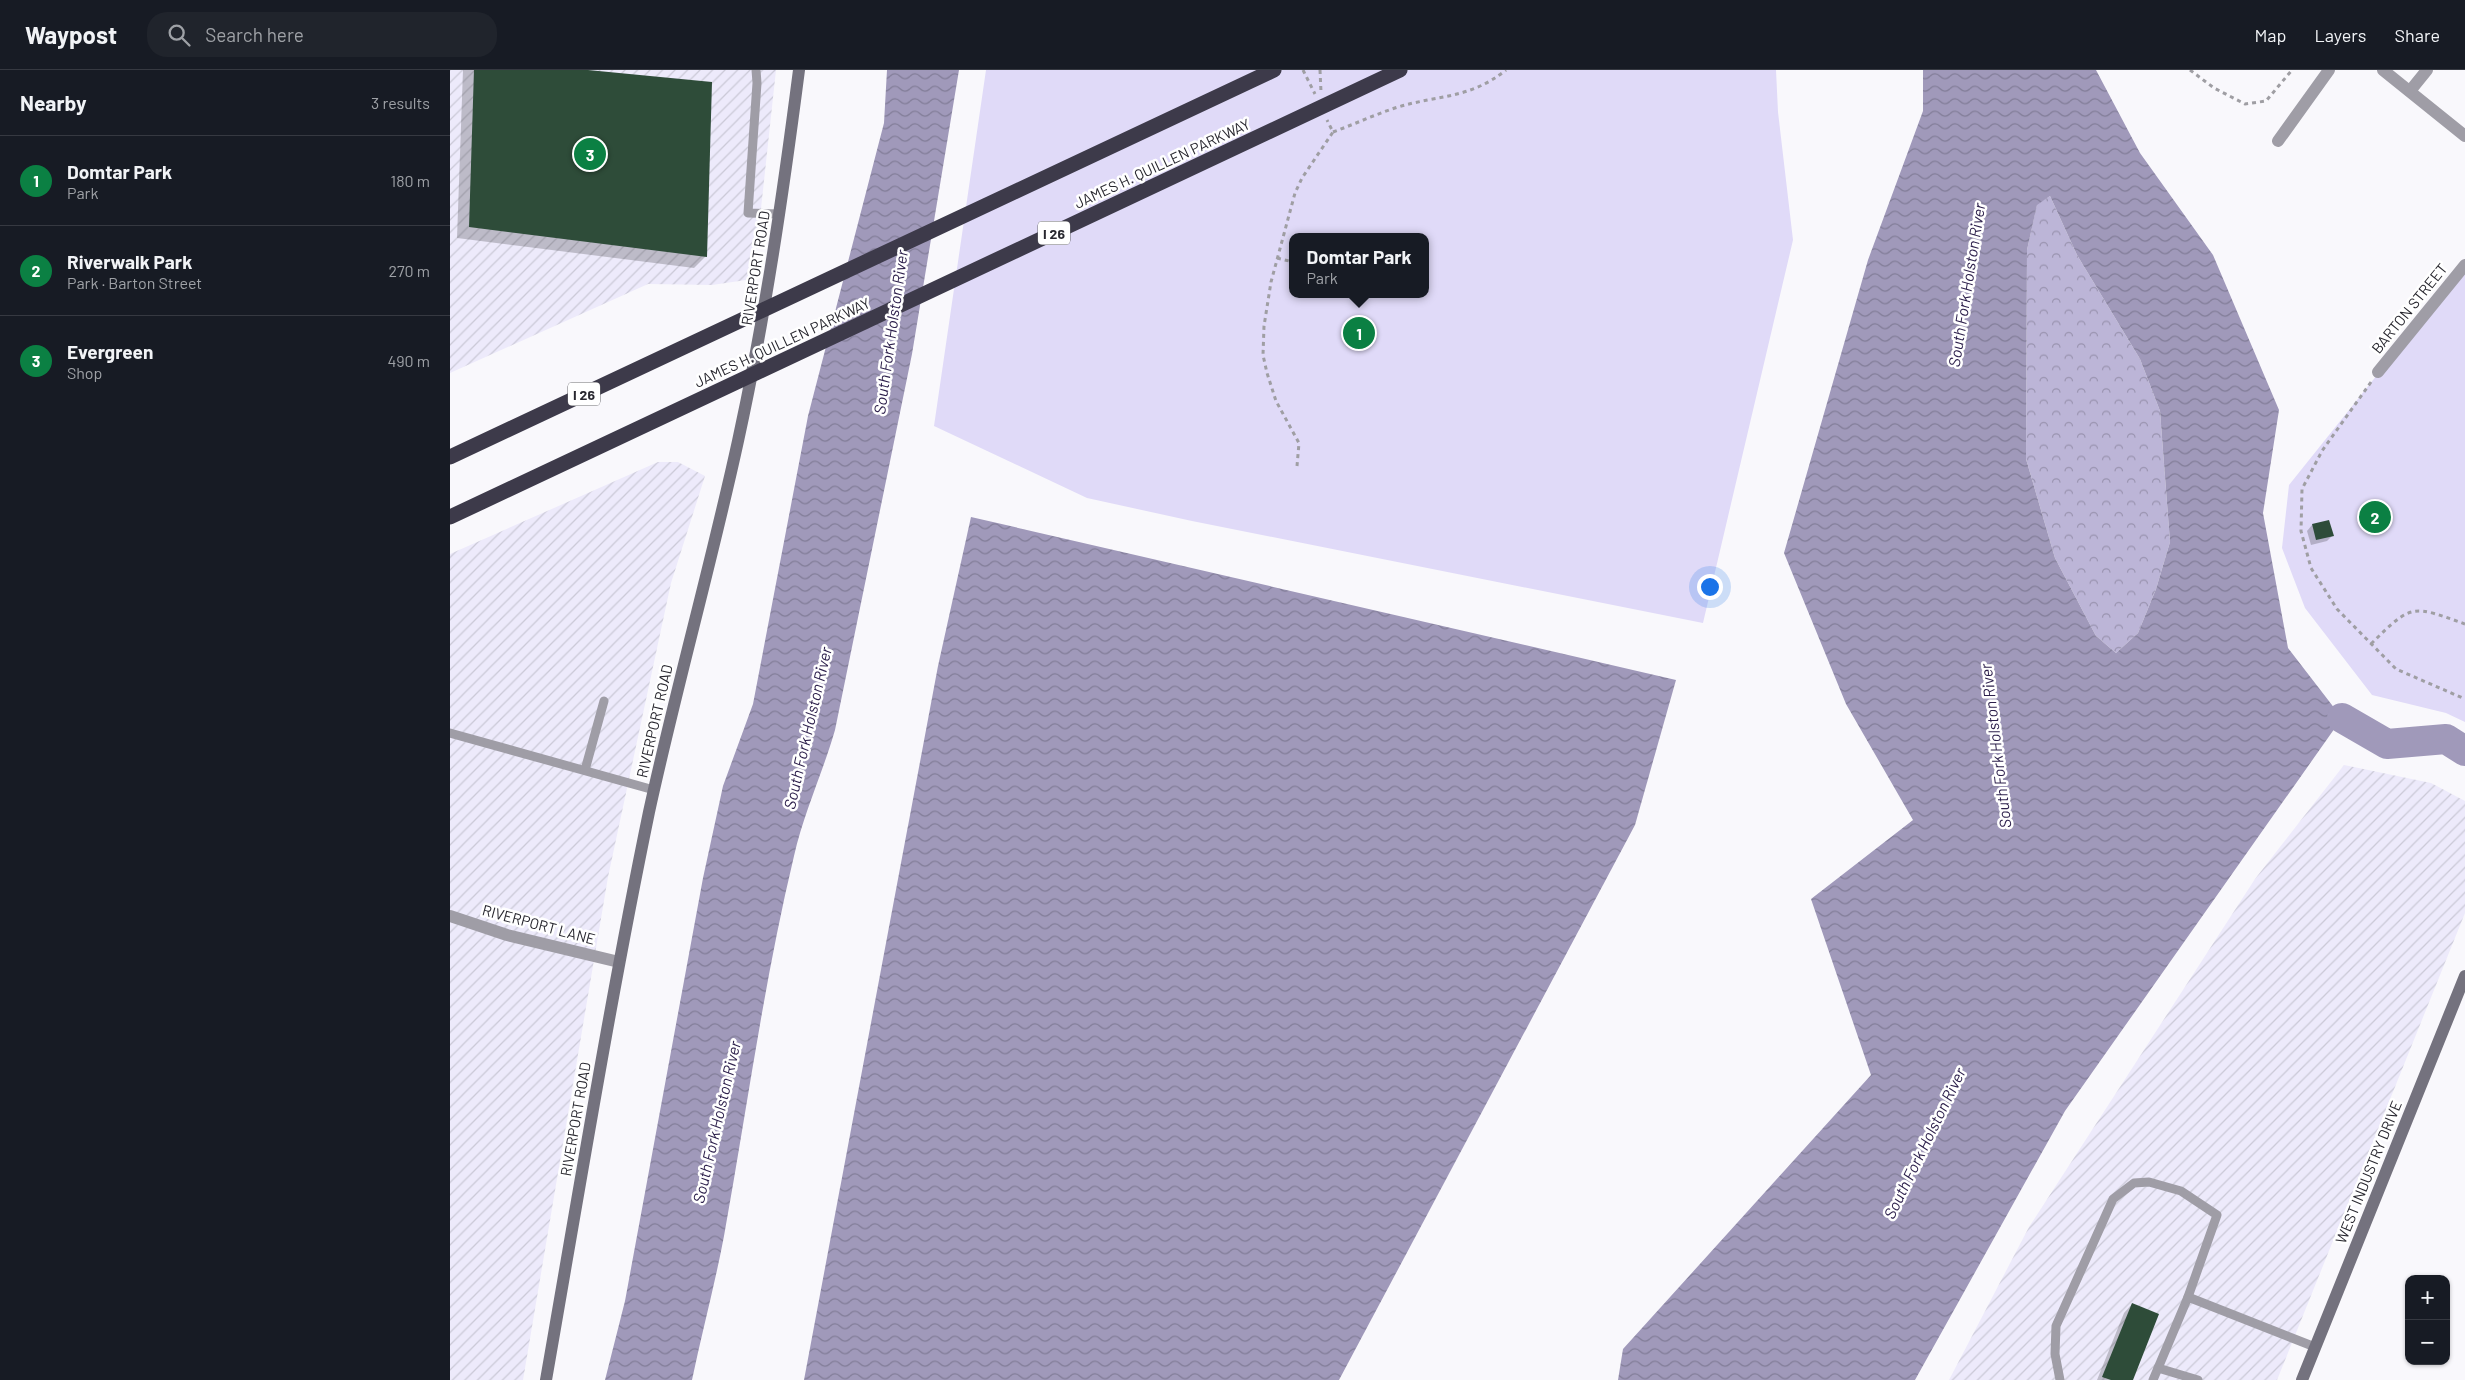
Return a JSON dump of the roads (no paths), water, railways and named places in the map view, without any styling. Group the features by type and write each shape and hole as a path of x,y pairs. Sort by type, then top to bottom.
{"highway":[{"name":"I 26","path":"450,457 1274,70"},
{"name":"JAMES H. QUILLEN PARKWAY","path":"450,517 1400,70"}],"main road":[{"name":"RIVERPORT ROAD","path":"546,1380 619,962 654,790 738,444 758,344 780,214 799,70"},
{"name":"WEST INDUSTRY DRIVE","path":"2302,1380 2465,976"}],"street":[{"path":"2278,140 2329,70"},
{"path":"2383,70 2465,136"},
{"path":"2410,91 2427,70"},
{"name":"BARTON STREET","path":"2378,372 2465,265"},
{"name":"RIVERPORT LANE","path":"450,916 507,935 619,962"}],"lane":[{"path":"756,70 757,83 748,213 780,214"},
{"path":"585,770 604,701"},
{"path":"450,733 654,790"},
{"path":"2060,1380 2055,1354 2056,1326 2113,1198 2134,1182 2149,1182 2181,1191 2217,1215 2188,1297 2153,1380"},
{"path":"2188,1297 2315,1347"},
{"path":"2158,1368 2198,1380"}],"water":[{"name":"South Fork Holston River","path":"887,70 959,70 912,354 835,730 798,840 783,903 724,1236 692,1380 605,1380 625,1301 703,878 723,786 753,704 808,416 884,123"},
{"name":"South Fork Holston River","path":"1923,70 2096,70 2140,153 2213,255 2279,410 2263,513 2288,648 2342,718 2065,1111 1915,1380 1618,1380 1623,1349 1871,1075 1811,899 1913,820 1846,704 1784,553 1868,260 1923,111","holes":["2050,196 2077,255 2140,359 2160,411 2170,542 2156,589 2138,633 2116,653 2096,636 2055,558 2026,459 2027,250 2037,205"]},
{"path":"971,517 1676,680 1635,825 1339,1380 804,1380 938,666"}],"waterway":[{"path":"2342,718 2387,744 2446,739 2465,751"}],"place":[{"name":"Evergreen","path":"590,154"},
{"name":"Domtar Park","path":"1359,333"},
{"name":"Riverwalk Park","path":"2375,517"}]}
